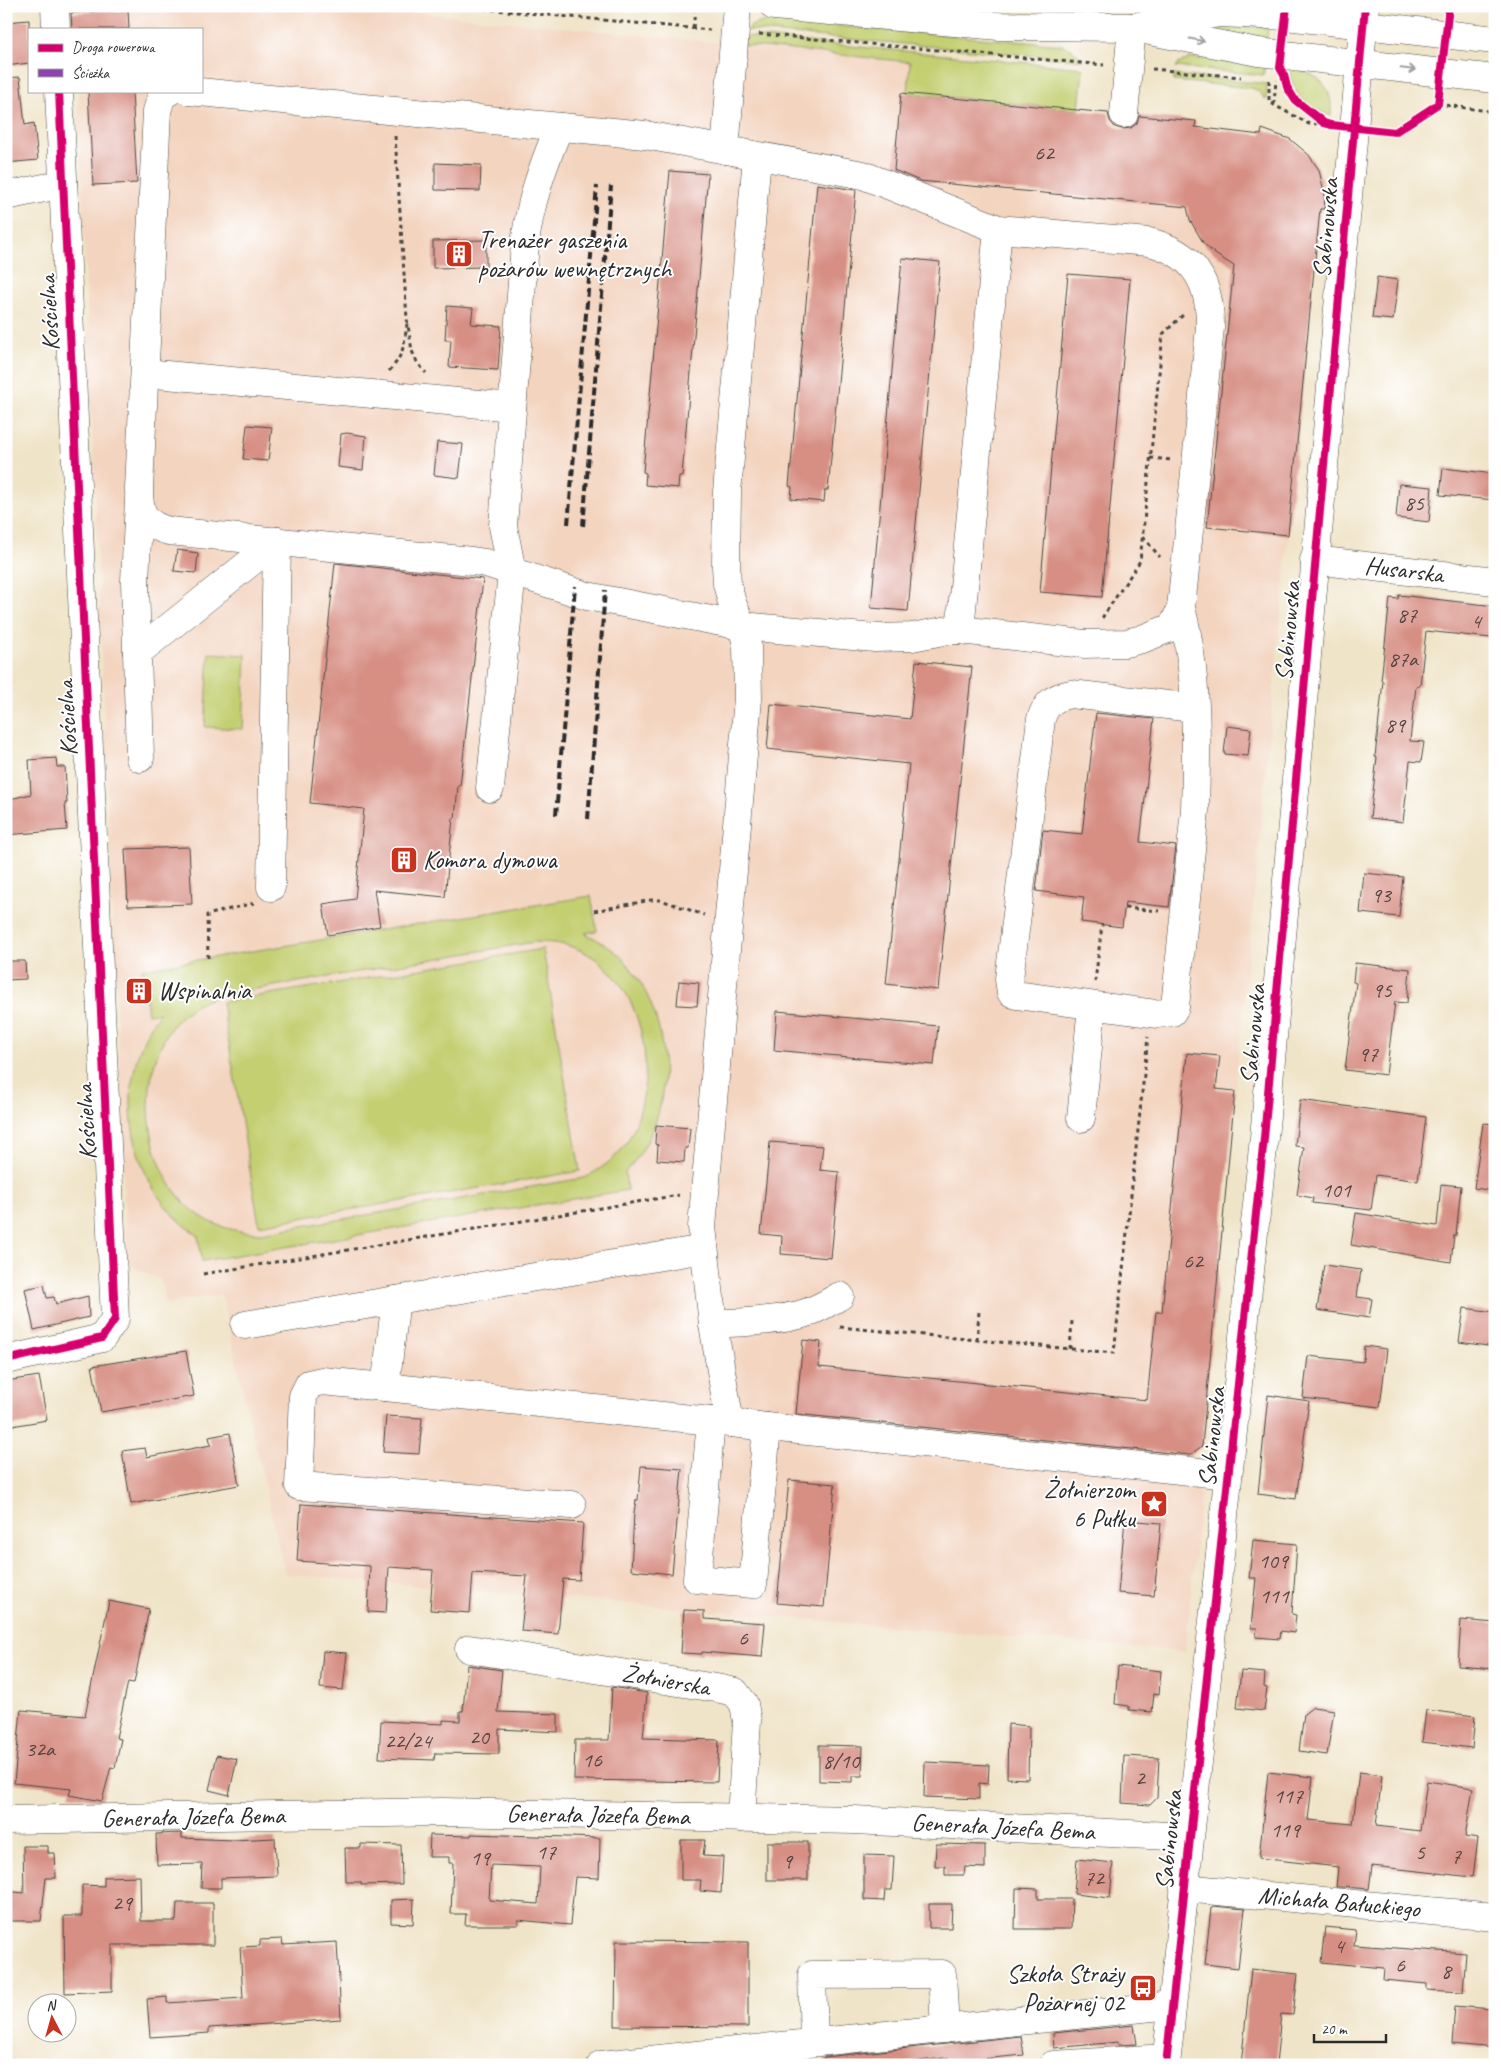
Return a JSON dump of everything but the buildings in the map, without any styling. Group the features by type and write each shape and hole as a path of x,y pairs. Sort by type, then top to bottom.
{"street":[{"path":"55,6 56,28"},
{"path":"774,6 999,26 1132,27 1220,13 1286,16 1364,15 1495,40"},
{"name":"Sabinowska","path":"1166,2061 1264,1138 1364,15"},
{"path":"725,150 736,19"},
{"path":"1132,27 1258,52 1495,80"},
{"path":"1124,114 1132,27"},
{"name":"Kościelna","path":"6,1360 102,1338 115,1319 58,92"},
{"path":"140,758 135,581 157,111 162,95 168,92"},
{"path":"199,92 645,135 875,179 998,228 1149,242 1166,246 1178,252 1190,263 1207,292 1210,328 1181,608 1190,653 1194,708 1195,810 1175,1007 1172,1012 1165,1014 1151,1013 1023,998 1011,992 1009,985 1042,714 1050,701 1059,696 1071,694 1194,708"},
{"path":"490,788 512,572 503,526 528,214 538,180 559,127"},
{"path":"757,157 727,492 727,584 747,644 748,698 704,1190 702,1227 713,1324 720,1422 698,1579 754,1584 767,1426"},
{"path":"6,196 63,184"},
{"path":"960,630 998,228"},
{"path":"144,374 512,407"},
{"path":"139,489 139,503 143,516 161,529 472,560 587,596 742,626 893,638 960,630 1084,644 1126,643 1170,628 1181,608"},
{"path":"137,653 278,541"},
{"path":"271,886 278,541"},
{"name":"Husarska","path":"1314,560 1495,581"},
{"path":"1081,1118 1092,1006"},
{"path":"245,1325 704,1249"},
{"path":"713,1324 772,1320 795,1316 815,1309 840,1296"},
{"path":"385,1387 396,1300"},
{"path":"572,1505 298,1486 304,1390 309,1384 322,1380 1228,1475"},
{"name":"Żołnierska","path":"469,1649 735,1692 744,1704 748,1721 741,1818"},
{"name":"Generała Józefa Bema","path":"6,1820 443,1812 854,1820 1190,1837"},
{"name":"Michała Bałuckiego","path":"1184,1888 1495,1917"},
{"path":"814,2042 812,1975 942,1974 945,2028"},
{"path":"601,2065 1171,2005"},
{"path":"1053,2065 1166,2061"}],"path":[{"path":"452,6 693,28 736,19 1128,67 1242,77"},
{"path":"693,28 695,12"},
{"path":"1261,79 1270,80 1269,100 1274,105 1309,124 1324,123"},
{"path":"1274,105 1276,82"},
{"path":"1438,104 1495,112"},
{"path":"394,111 407,319 412,351 417,362 457,402"},
{"path":"1312,113 1324,123"},
{"path":"1084,644 1140,561 1163,334 1207,292"},
{"path":"355,392 379,379 400,358 404,349 407,319"},
{"path":"208,958 206,915 256,903 263,898 271,886"},
{"path":"594,911 651,900 661,900 728,925"},
{"path":"1125,908 1185,914"},
{"path":"1092,1006 1102,925"},
{"path":"830,1326 1114,1353 1151,1013"},
{"path":"203,1274 704,1190"},
{"path":"977,1340 979,1311"},
{"path":"1070,1349 1072,1322"}],"shaded area":[{"path":"74,6 352,6 911,62 908,93 1196,121 1196,127 1261,135 1262,130 1290,139 1303,149 1314,162 1324,188 1324,209 1320,209 1201,1446 1188,1457 1185,1480 1201,1495 1185,1652 285,1574 221,1294 166,1304 161,1280 127,1264 78,92 202,92 202,28 75,28"}],"green space":[{"path":"767,20 1062,45 1073,50 1083,60 747,30 751,26"},
{"path":"1190,25 1268,27 1267,39 1192,31"},
{"path":"744,36 1083,68 1079,110 908,93 910,62 743,45"},
{"path":"1191,58 1265,66 1263,75 1176,67 1178,64"},
{"path":"1290,69 1309,73 1322,82 1330,96 1331,116 1315,109 1302,99 1293,86"},
{"path":"1174,75 1267,84 1266,100 1258,91 1252,88 1174,81"},
{"path":"209,653 246,655 243,729 205,727"},
{"path":"591,896 597,931 585,933 621,956 641,984 653,1010 661,1039 664,1068 662,1097 655,1124 643,1150 625,1172 627,1190 202,1261 198,1235 177,1219 160,1199 147,1177 138,1152 132,1126 133,1074 142,1044 160,1012 148,1014 142,969","holes":["534,942 570,946 599,962 618,981 632,1005 641,1033 645,1061 644,1090 638,1118 623,1148 608,1163 596,1171 584,1178 261,1233 244,1232 228,1228 213,1223 199,1215 181,1199 167,1179 157,1156 151,1131 149,1105 151,1080 157,1056 167,1034 177,1020 190,1009 221,995"]},
{"path":"543,949 580,1171 259,1225 222,1002"}],"railway":[{"path":"568,524 597,186"},
{"path":"583,526 611,186"},
{"path":"556,815 575,586"},
{"path":"588,819 605,590"}],"marked path":[{"path":"1476,6 1495,8"}],"cycle path":[{"path":"1287,6 1280,68 1287,87 1295,100 1324,123 1395,132 1438,104 1449,6"},
{"path":"1166,2065 1264,1138 1365,6"},
{"path":"6,1360 102,1338 115,1319 59,92"}],"place":[{"name":"Trenażer gaszenia pożarów wewnętrznych","path":"459,254"},
{"name":"Komora dymowa","path":"404,860"},
{"name":"Wspinalnia","path":"139,991"},
{"name":"Żołnierzom 6 Pułku","path":"1154,1504"},
{"name":"Szkoła Straży Pożarnej 02","path":"1143,1988"}]}
